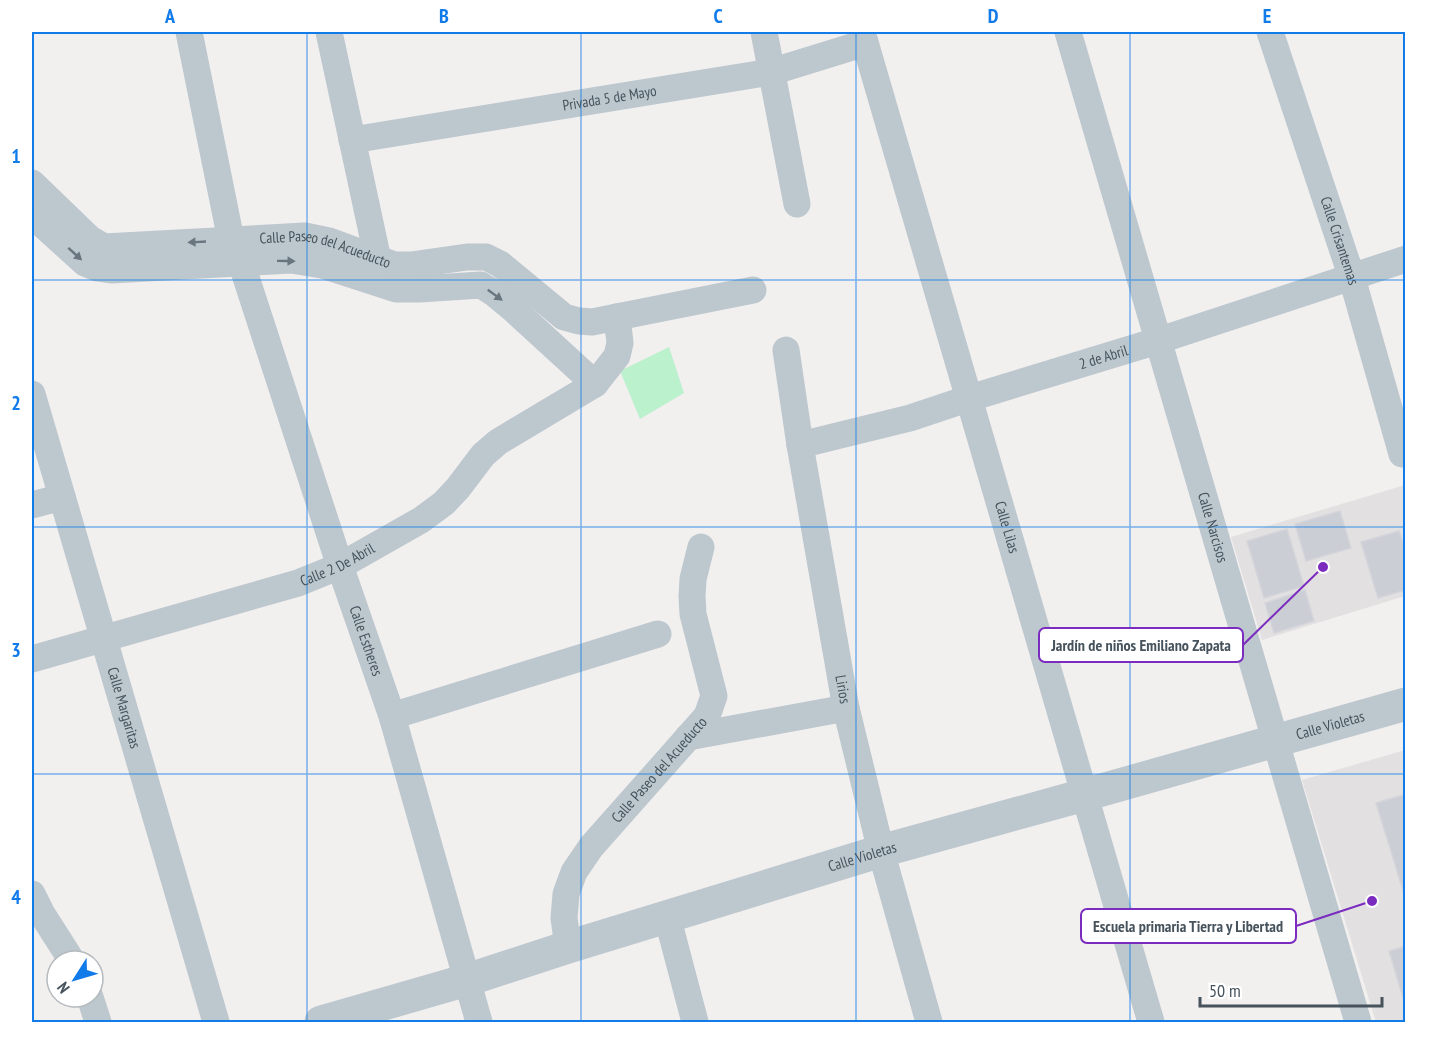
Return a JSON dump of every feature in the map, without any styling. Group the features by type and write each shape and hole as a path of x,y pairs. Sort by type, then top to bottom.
{"street":[{"name":"Calle Estheres","path":"189,32 236,251 392,716 479,1023"},
{"path":"329,32 378,260"},
{"path":"764,32 797,204"},
{"name":"Calle Narcisos","path":"1068,32 1358,1023"},
{"name":"Calle Crisantemas","path":"1270,32 1352,278 1402,454"},
{"name":"Privada 5 de Mayo","path":"352,140 771,72 863,37"},
{"name":"Calle Lilas","path":"863,37 1151,1023"},
{"name":"Calle Paseo del Acueducto","path":"32,183 90,239 104,247 236,251 322,265 396,289 419,290 481,285 512,308 595,384"},
{"name":"Calle Paseo del Acueducto","path":"32,215 85,263 111,270 236,251 305,236 329,241 394,265 486,257 500,264 564,317 579,321 592,322 753,290"},
{"name":"2 de Abril","path":"800,445 910,418 1157,341 1406,259"},
{"path":"595,384 616,356 620,343 617,317"},
{"name":"Lirios","path":"786,350 800,445 846,708 881,851 929,1023"},
{"name":"Calle 2 De Abril","path":"32,659 298,583 340,566 421,520 444,503 483,455 498,442 595,384"},
{"name":"Calle Margaritas","path":"32,394 216,1023"},
{"path":"32,505 62,497"},
{"name":"Calle Paseo del Acueducto","path":"568,947 564,918 566,894 574,872 591,847 707,716 714,696 692,606 693,579 701,547"},
{"path":"392,716 658,634"},
{"name":"Calle Violetas","path":"321,1023 881,851 1406,704"},
{"path":"688,737 846,708"},
{"path":"32,894 64,949"},
{"path":"667,916 695,1023"}],"shaded area":[{"path":"1405,485 1405,596 1262,640 1231,537"},
{"path":"1405,750 1405,1022 1376,1022 1302,780"}],"green space":[{"path":"669,347 684,393 640,419 620,371"}],"building":[{"path":"1340,511 1351,548 1306,561 1295,524"},
{"path":"1287,529 1304,586 1264,598 1247,541"},
{"path":"1399,531 1406,551 1406,590 1378,598 1361,542"},
{"path":"1305,590 1314,621 1274,633 1265,603"},
{"path":"1406,794 1406,900 1376,803"},
{"path":"1406,946 1406,1008 1389,951"}],"place":[{"name":"Jardín de niños Emiliano Zapata","path":"1323,567"},
{"name":"Escuela primaria Tierra y Libertad","path":"1372,901"}]}
